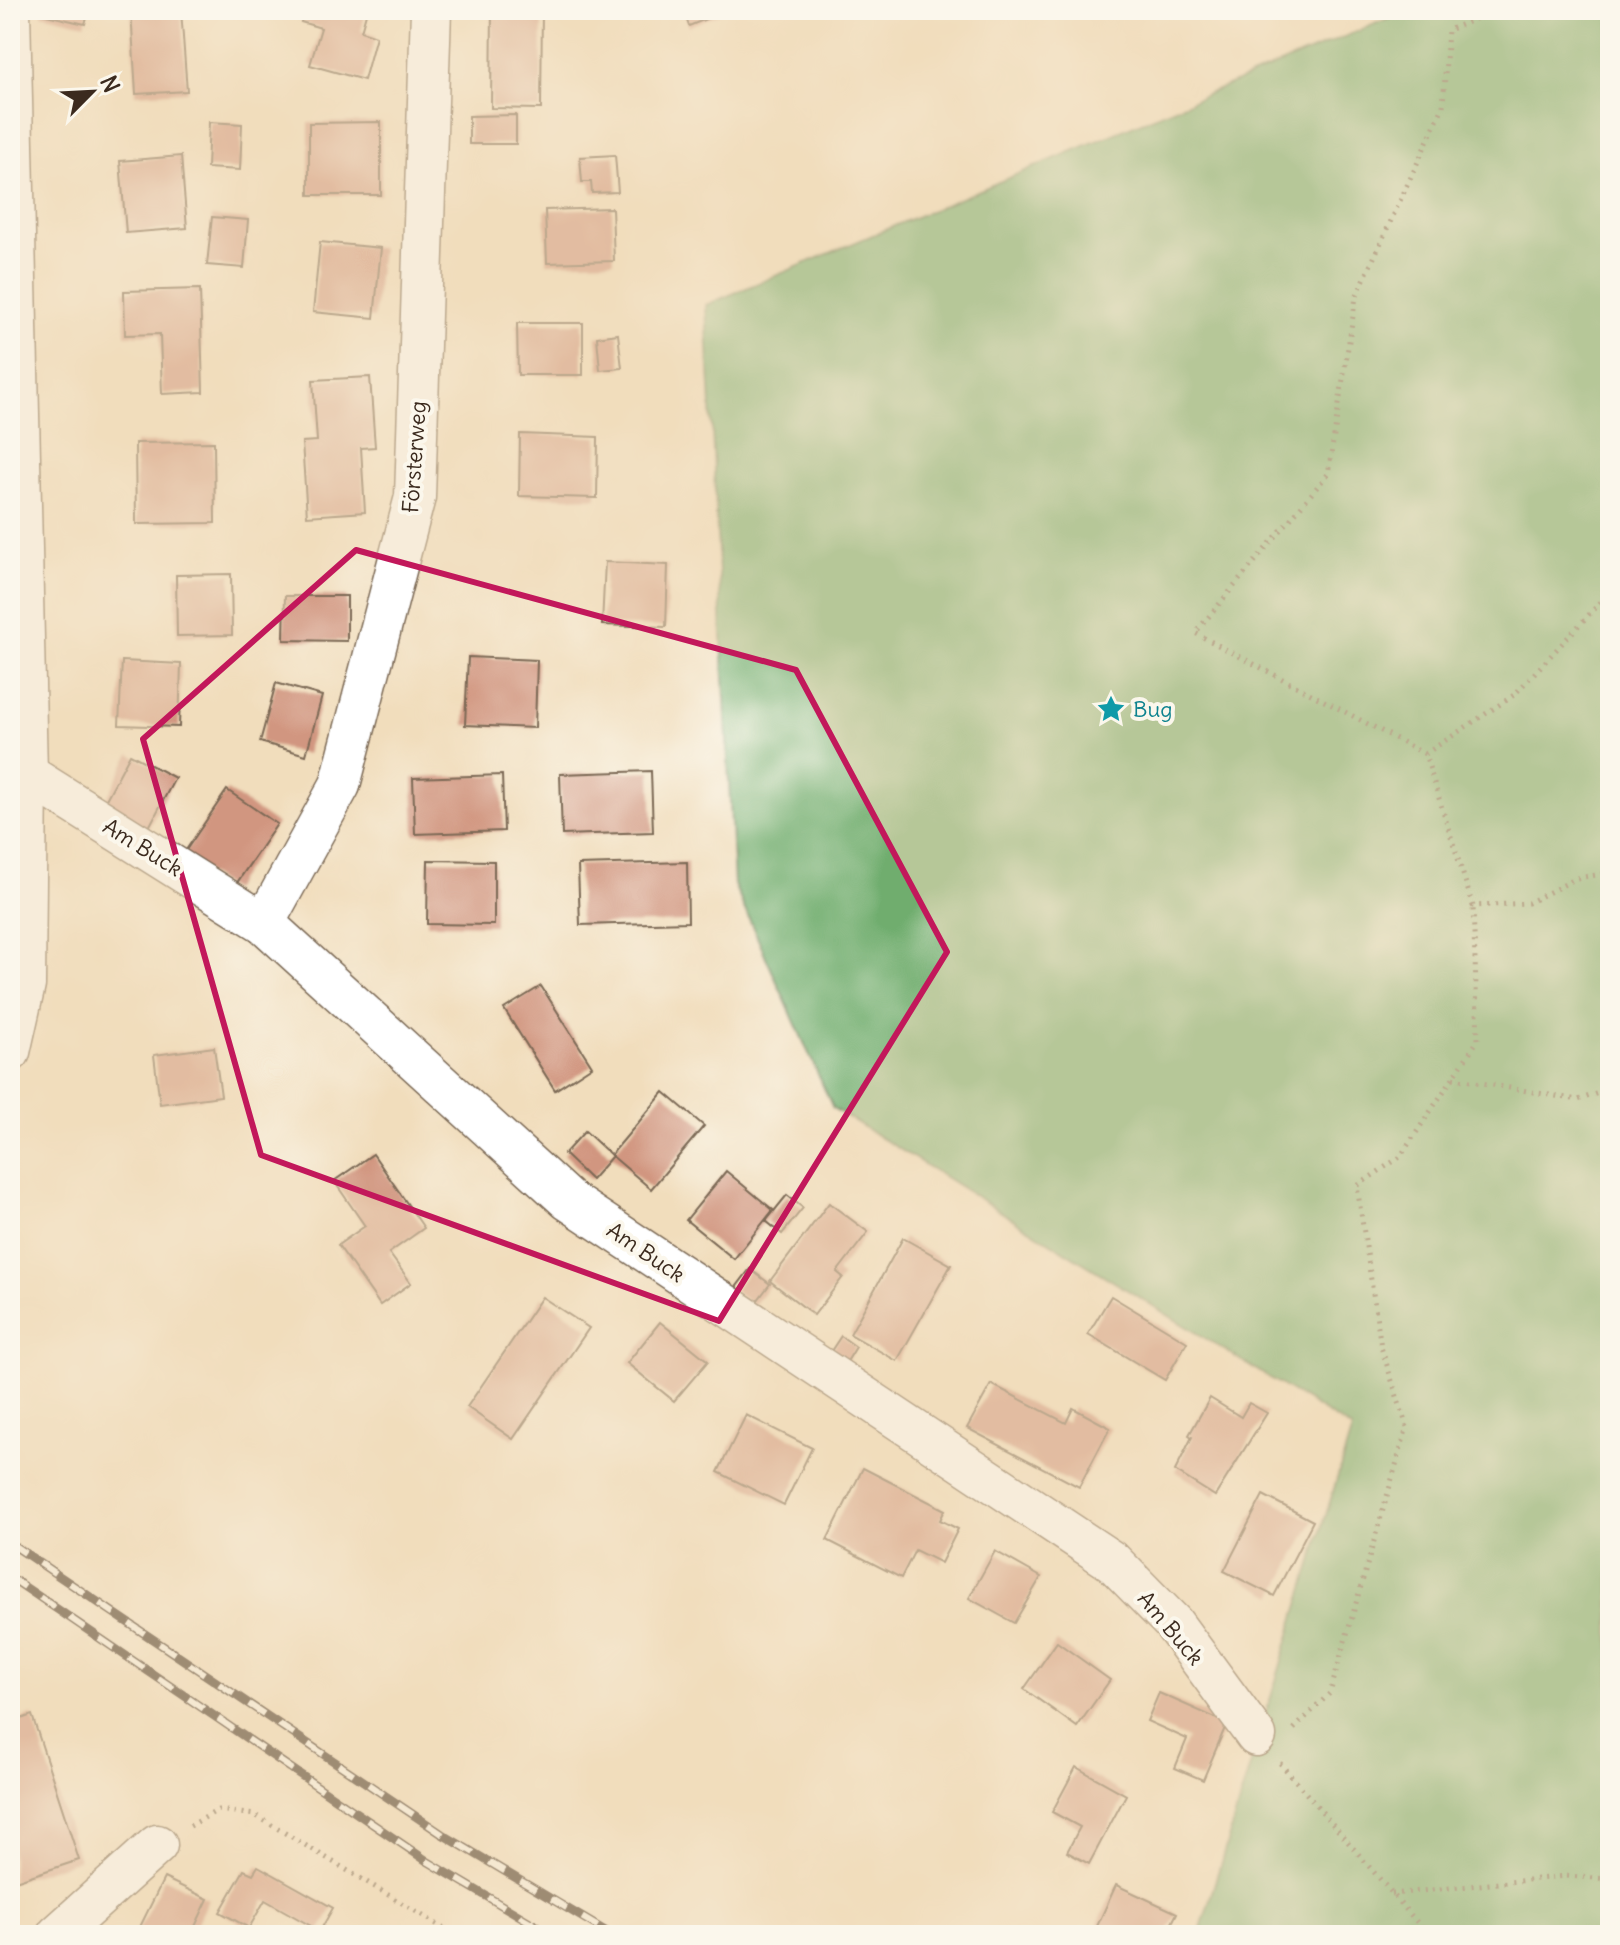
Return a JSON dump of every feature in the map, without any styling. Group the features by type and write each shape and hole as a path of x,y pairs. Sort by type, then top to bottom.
{"street":[{"path":"10,10 18,772 25,985 10,1052"},
{"name":"Försterweg","path":"264,923 340,785 415,497 431,10"},
{"name":"Am Buck","path":"18,772 264,923 568,1200 1113,1562 1173,1623 1263,1744"},
{"path":"57,1935 157,1845"}],"path":[{"path":"1428,1935 1263,1744 1330,1693 1407,1427 1381,1347 1357,1186 1400,1157 1478,1040 1473,906 1425,754 1195,633 1328,474 1356,297 1443,107 1448,30 1498,10"},
{"path":"1425,754 1514,695 1610,592"},
{"path":"1473,906 1528,903 1577,878 1610,873"},
{"path":"1453,1078 1578,1100 1610,1089"},
{"path":"157,1845 218,1810 255,1815 455,1935"},
{"path":"1392,1894 1567,1876 1610,1879"}],"highlighted area":[{"path":"356,550 796,670 947,952 719,1321 261,1155 143,739"}],"green space":[{"path":"1408,10 1610,10 1610,1935 1199,1935 1352,1429 833,1108 734,885 706,305"}],"building":[{"path":"43,10 89,10 85,24 42,14"},
{"path":"131,10 181,10 187,91 136,94"},
{"path":"304,10 367,10 361,31 376,36 364,80 310,65 321,28 301,22"},
{"path":"492,10 542,10 541,109 491,108"},
{"path":"683,10 728,10 689,26"},
{"path":"516,115 516,144 469,144 469,116"},
{"path":"209,122 242,124 240,170 207,168"},
{"path":"381,122 381,195 309,195 309,123"},
{"path":"615,155 618,192 592,193 591,182 582,182 580,157"},
{"path":"181,156 187,228 126,233 120,161"},
{"path":"612,208 614,261 547,263 545,210"},
{"path":"212,217 248,220 244,268 207,265"},
{"path":"320,242 381,248 374,318 313,312"},
{"path":"200,289 203,392 162,394 160,334 125,335 124,291"},
{"path":"517,323 583,323 583,375 518,375"},
{"path":"618,334 622,368 600,370 597,337"},
{"path":"370,377 375,447 361,448 365,512 307,516 302,442 317,441 313,380"},
{"path":"520,434 598,437 597,498 519,496"},
{"path":"214,442 215,523 136,524 135,443"},
{"path":"605,562 668,565 666,627 602,625"},
{"path":"231,574 232,635 177,636 176,575"},
{"path":"285,596 347,596 347,641 284,640"},
{"path":"468,657 537,660 535,728 465,725"},
{"path":"122,661 181,664 179,727 119,725"},
{"path":"276,683 322,696 306,755 260,742"},
{"path":"130,754 175,778 147,831 102,807"},
{"path":"651,771 653,832 562,835 560,774"},
{"path":"502,775 504,831 415,834 413,778"},
{"path":"227,790 277,824 232,890 182,856"},
{"path":"428,860 494,861 494,925 427,924"},
{"path":"687,862 688,922 580,925 578,865"},
{"path":"541,986 592,1066 555,1090 504,1009"},
{"path":"214,1047 221,1096 160,1104 154,1055"},
{"path":"664,1092 704,1126 651,1189 611,1155"},
{"path":"585,1131 612,1156 591,1180 564,1154"},
{"path":"373,1154 424,1228 389,1253 411,1283 380,1305 338,1245 365,1226 334,1181"},
{"path":"726,1171 773,1210 734,1259 686,1220"},
{"path":"787,1195 803,1208 782,1234 766,1221"},
{"path":"829,1203 868,1232 837,1272 843,1277 814,1315 770,1281"},
{"path":"903,1238 951,1265 897,1361 850,1334"},
{"path":"750,1269 770,1284 754,1305 734,1290"},
{"path":"1111,1296 1187,1342 1165,1380 1088,1334"},
{"path":"542,1297 589,1328 513,1439 467,1407"},
{"path":"660,1322 708,1361 674,1401 627,1363"},
{"path":"841,1336 856,1347 841,1371 825,1360"},
{"path":"991,1384 1066,1423 1073,1408 1110,1428 1079,1487 967,1428"},
{"path":"1210,1398 1241,1417 1249,1403 1267,1413 1215,1496 1175,1471 1192,1437 1189,1435"},
{"path":"746,1415 812,1448 784,1505 718,1472"},
{"path":"863,1468 945,1510 940,1520 958,1529 941,1563 915,1550 901,1578 827,1540"},
{"path":"1263,1495 1313,1521 1274,1596 1224,1571"},
{"path":"995,1551 1041,1577 1014,1623 969,1598"},
{"path":"1057,1642 1110,1680 1077,1727 1024,1689"},
{"path":"1159,1693 1227,1723 1203,1780 1175,1768 1187,1739 1147,1721"},
{"path":"32,1715 79,1860 12,1882 10,1723"},
{"path":"1076,1767 1126,1795 1089,1864 1067,1852 1080,1827 1052,1812"},
{"path":"258,1866 333,1908 320,1931 265,1900 249,1928 220,1912 244,1870 253,1874"},
{"path":"164,1878 208,1899 191,1935 136,1935"},
{"path":"1116,1885 1177,1913 1166,1935 1093,1935"}],"railway":[{"path":"10,1543 442,1834 612,1935"},
{"path":"10,1577 427,1861 552,1935"}],"place":[{"name":"Bug","path":"1111,709"}]}
